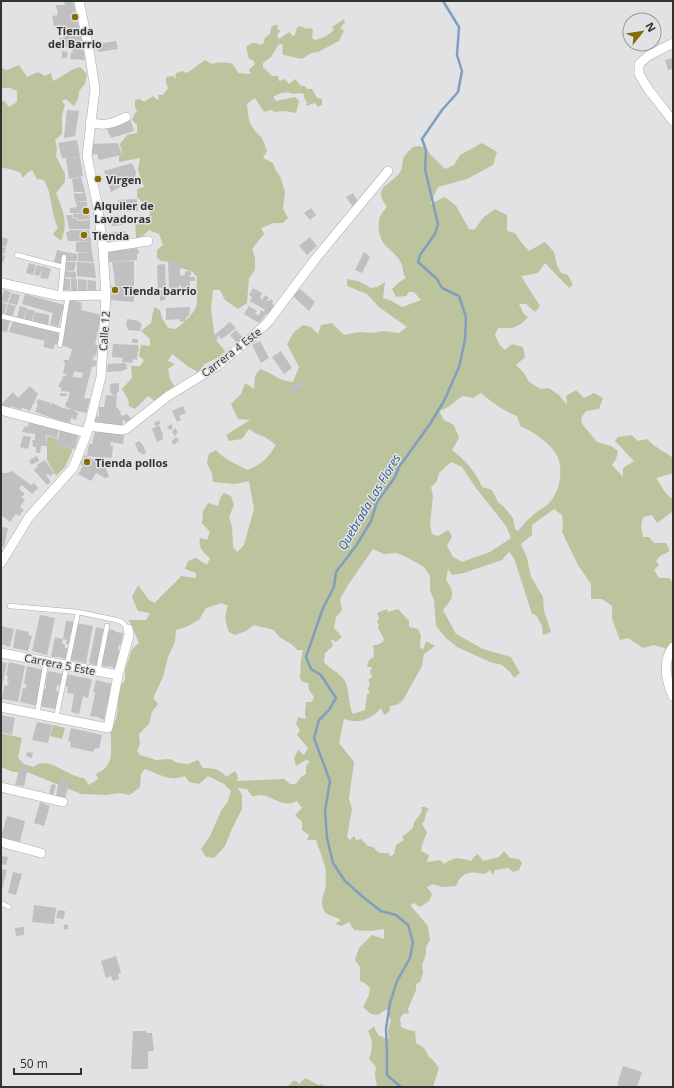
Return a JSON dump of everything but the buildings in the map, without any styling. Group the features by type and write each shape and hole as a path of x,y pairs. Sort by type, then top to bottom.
{"street":[{"name":"Calle 12","path":"1,563 29,517 73,468 87,430 101,378 106,295 103,248 97,203 87,156 95,89 79,1"},
{"path":"673,43 648,56 639,64 639,74 648,89 673,121"},
{"path":"90,122 98,125 114,123 126,117"},
{"name":"Carrera 4 Este","path":"1,410 87,430 126,429 168,396 217,366 250,340 268,322 316,258 388,171"},
{"path":"103,248 148,241"},
{"path":"1,283 64,295 106,295"},
{"path":"1,707 108,728 118,675 129,635 128,629"},
{"path":"673,648 668,654 667,682 673,696"},
{"name":"Carrera 5 Este","path":"1,653 118,675"},
{"path":"1,787 63,802"},
{"path":"1,842 41,853"}],"lane":[{"path":"17,255 63,267"},
{"path":"60,345 64,295 64,257"},
{"path":"1,316 62,331"},
{"path":"10,606 78,612 122,622 128,629"},
{"path":"56,718 78,612"},
{"path":"98,672 106,626"},
{"path":"37,714 46,662"},
{"path":"1,903 9,907"}],"green space":[{"path":"344,19 345,22 340,29 344,30 339,41 318,52 311,53 302,59 284,55 282,53 282,44 279,44 271,57 263,63 263,67 272,76 278,76 279,81 285,79 289,84 295,79 301,86 305,86 307,89 312,89 317,98 322,99 322,105 318,107 315,103 306,106 307,102 304,98 304,94 299,93 285,93 273,97 276,101 295,97 299,101 296,113 285,111 274,112 272,110 264,112 255,98 247,104 250,123 262,138 267,151 263,158 273,163 280,176 285,192 283,209 288,218 283,223 274,223 261,228 264,234 252,249 255,258 255,270 249,278 247,303 238,309 225,300 220,290 213,290 211,309 215,339 225,351 219,357 205,364 198,372 172,354 168,361 175,364 168,369 170,379 176,389 166,392 156,402 148,396 135,409 129,406 128,399 122,389 132,378 131,366 140,366 144,360 139,356 141,345 150,346 150,339 141,331 151,323 154,307 160,310 162,318 168,328 176,329 193,313 197,300 197,277 192,271 180,268 173,262 161,261 157,258 157,250 163,245 159,234 149,230 143,236 136,238 135,219 149,221 151,204 145,205 137,197 137,189 144,187 138,170 140,158 119,162 119,157 122,153 120,144 127,135 137,133 137,125 132,120 137,112 135,100 140,99 144,102 153,96 157,100 159,99 158,95 163,95 168,88 166,77 173,76 175,79 176,73 182,71 187,73 205,60 212,64 230,63 235,67 238,73 251,74 249,70 255,64 253,60 249,59 246,47 253,43 260,45 264,43 266,37 270,34 271,27 275,25 278,25 277,28 280,31 277,36 279,39 289,32 293,36 295,35 299,26 306,29 311,28 313,30 312,38 315,40 330,34 334,30 332,27"},
{"path":"19,65 27,77 38,72 45,76 51,73 53,81 73,69 80,67 87,74 85,84 79,91 78,99 74,106 66,99 62,101 65,105 62,115 62,134 55,140 57,148 56,156 65,174 65,182 56,193 63,211 65,222 65,228 61,241 53,234 58,228 55,222 49,192 44,180 37,179 32,170 23,178 20,172 1,167 1,101 4,101 9,107 17,102 17,91 10,88 1,88 1,68 7,70"},
{"path":"482,143 497,152 493,165 467,179 438,187 430,204 445,197 456,206 469,229 474,230 484,217 495,209 507,215 507,231 515,233 529,251 545,242 554,252 557,265 561,273 568,275 573,285 569,288 545,263 538,273 521,276 540,306 535,312 526,304 519,304 524,314 528,317 518,326 498,328 495,335 499,344 505,350 512,344 523,347 525,357 516,365 524,373 529,382 541,389 549,388 559,395 567,405 566,396 576,390 584,398 594,393 603,398 599,409 586,411 581,418 582,424 597,442 611,446 618,451 616,459 612,465 623,477 623,468 634,461 615,441 618,437 631,435 638,441 647,439 673,458 673,473 656,478 665,492 673,499 672,512 657,523 652,515 643,517 641,526 643,537 649,537 654,543 666,543 670,551 660,556 656,561 659,565 654,570 659,578 669,578 673,583 673,651 654,645 643,648 628,638 620,640 612,619 612,606 602,599 591,599 591,584 578,565 562,532 562,515 554,509 532,525 532,535 521,544 527,558 531,577 543,597 544,611 551,632 543,635 542,626 536,615 532,614 514,558 509,552 502,560 464,573 452,575 448,569 446,580 451,588 452,595 451,599 443,610 456,634 483,649 511,657 520,673 514,678 502,665 490,662 457,647 446,638 436,626 434,600 430,590 430,576 424,567 408,558 397,553 384,554 373,549 348,585 340,599 342,610 336,617 334,628 342,637 336,642 331,639 333,646 325,653 324,662 345,681 353,714 365,710 367,694 370,693 368,689 370,683 368,680 372,677 370,672 372,667 367,667 369,660 374,657 373,645 383,642 384,639 378,628 379,625 377,622 379,618 377,613 387,609 388,612 398,609 409,621 409,627 418,629 421,636 420,647 423,650 426,641 435,646 424,654 422,666 403,700 397,705 390,706 389,712 384,715 381,708 364,720 355,721 344,719 339,743 354,762 349,799 352,809 347,837 350,840 354,836 356,840 361,839 368,846 373,847 378,852 389,853 390,857 394,854 396,845 404,840 402,837 413,828 414,822 422,812 421,807 425,807 429,809 422,824 427,832 421,851 429,855 427,862 440,860 444,864 457,858 471,861 478,854 483,861 499,857 504,851 510,858 519,859 522,863 519,870 513,872 508,868 495,870 493,875 490,870 485,874 475,872 467,873 461,877 456,886 442,887 433,884 427,887 432,894 429,901 420,907 414,903 410,905 428,926 430,940 426,947 426,954 422,965 423,973 420,982 416,984 416,990 408,1009 409,1014 404,1013 400,1018 401,1027 415,1031 416,1043 424,1048 429,1057 439,1068 433,1087 377,1087 375,1075 376,1067 369,1059 372,1045 368,1031 374,1026 379,1035 389,1039 388,1030 391,1021 387,1009 378,1015 371,1014 363,1007 369,995 370,988 365,983 360,981 360,967 355,960 359,948 372,935 384,939 384,929 370,931 354,930 349,922 342,926 335,924 341,920 326,913 322,904 326,887 325,866 316,840 307,840 309,835 302,830 302,822 295,815 302,808 297,801 292,803 284,803 267,796 252,796 247,789 238,788 242,795 242,809 225,846 214,858 206,857 201,849 210,836 221,811 228,801 231,791 224,784 208,776 199,784 189,782 185,776 180,778 169,778 145,769 141,774 140,787 130,795 119,793 106,795 81,794 27,772 13,772 1,767 1,733 22,738 18,758 24,764 33,767 41,763 47,763 84,778 89,785 98,779 96,774 105,768 110,758 111,730 117,715 118,689 125,680 125,670 132,649 139,643 129,620 146,620 150,613 138,611 132,597 138,585 149,600 155,603 181,576 196,578 196,573 185,569 188,561 196,558 207,565 210,558 200,547 200,538 207,540 210,532 202,523 203,511 208,503 218,506 220,498 224,493 231,496 234,505 229,517 232,527 233,547 237,552 244,545 254,509 249,481 235,484 213,482 212,474 207,463 209,454 216,450 226,459 247,470 264,460 276,445 265,437 249,429 242,439 229,441 226,435 250,420 238,419 231,404 241,394 245,383 254,389 255,376 260,369 284,381 293,382 299,367 287,344 294,332 303,325 311,327 318,334 321,325 332,323 344,335 359,332 373,333 384,331 399,333 407,327 379,307 367,294 347,286 347,279 358,281 371,288 377,287 385,282 383,298 402,307 421,300 414,292 409,292 406,296 396,297 392,289 406,278 400,261 384,244 380,236 379,218 387,207 381,195 382,191 384,187 400,172 404,157 413,147 419,146 426,148 445,169 454,165 460,155","holes":["481,393 507,412 517,416 521,427 531,431 548,444 553,449 560,463 560,481 553,497 548,504 527,520 518,531 515,529 513,518 498,502 492,490 482,487 477,476 469,466 452,450 459,438 454,425 444,420 439,411 449,407 463,396 473,398","451,462 462,467 476,488 506,526 511,538 490,552 462,562 453,557 447,546 452,536 448,530 438,536 432,534 430,524 433,496 431,487 437,481 439,473","222,603 228,606 226,622 229,632 235,635 246,631 254,625 274,630 279,637 294,646 297,650 303,650 300,678 303,682 308,683 309,690 314,697 312,702 306,702 306,719 298,717 296,724 300,730 297,735 308,748 304,755 298,750 294,758 296,766 306,760 310,761 306,766 306,774 301,777 296,784 290,784 284,779 237,781 238,776 235,771 226,777 222,772 210,768 203,768 198,760 188,764 178,763 170,759 156,760 140,755 137,751 140,744 139,734 149,724 152,712 158,704 153,698 163,677 168,657 175,642 176,630 186,627 199,620 206,608"]},
{"path":"47,436 58,439 57,445 73,449 65,467 56,476 47,460"},
{"path":"53,725 65,728 62,739 50,736"},
{"path":"305,1078 319,1085 322,1084 325,1087 287,1087 293,1081 297,1081 299,1084"}],"waterway":[{"name":"Quebrada Las Flores","path":"401,1087 387,1075 386,1029 390,1003 397,981 410,958 413,942 408,925 396,915 381,911 364,898 345,881 333,863 327,838 325,811 330,781 314,738 319,720 329,710 336,698 321,675 311,669 306,657 323,608 334,587 336,572 356,546 371,521 377,502 444,401 459,367 465,340 466,317 459,296 442,288 437,279 418,262 420,255 435,234 438,224 425,169 426,150 422,139 442,110 458,92 462,71 457,55 459,27 443,1"}],"place":[{"name":"Tienda del Barrio","path":"75,17"},
{"name":"Virgen","path":"98,179"},
{"name":"Alquiler de Lavadoras","path":"86,211"},
{"name":"Tienda","path":"84,235"},
{"name":"Tienda barrio","path":"115,290"},
{"name":"Tienda pollos","path":"87,462"}]}
